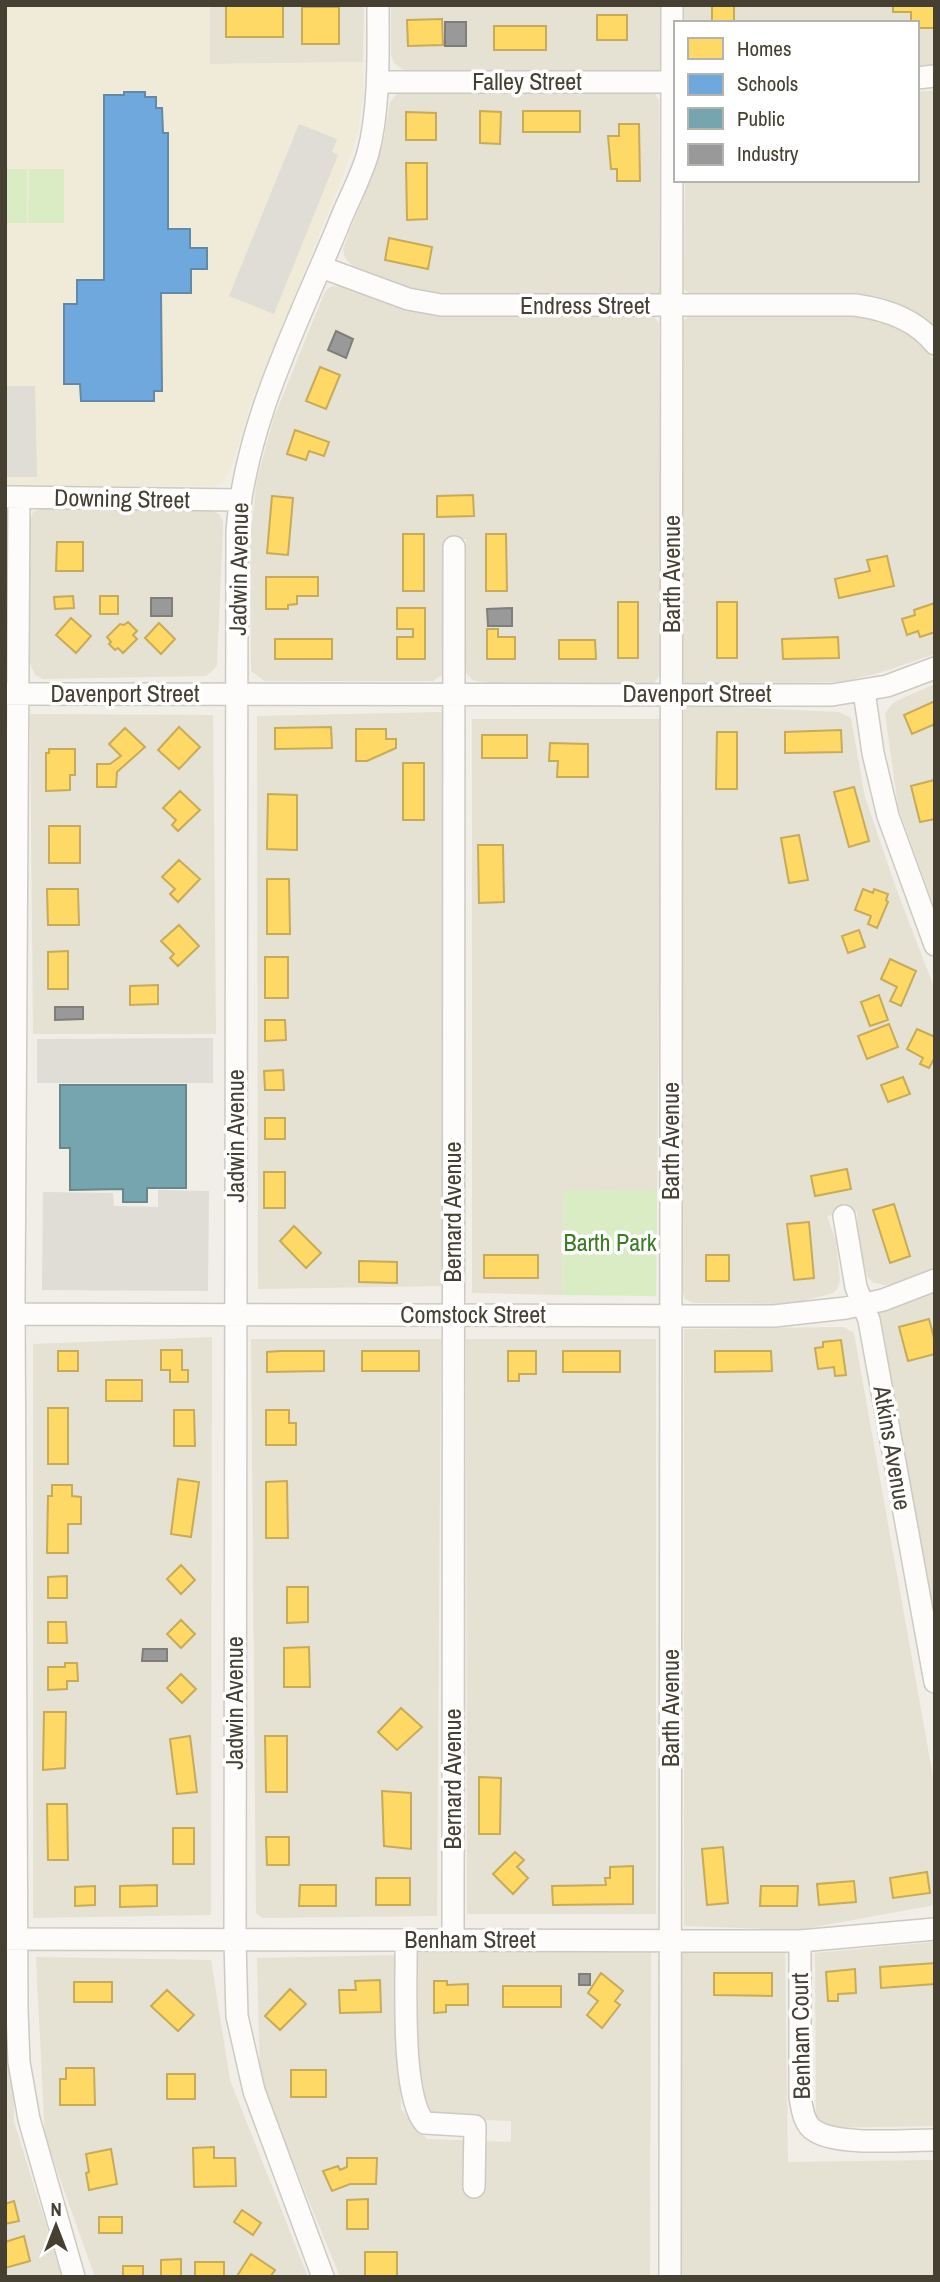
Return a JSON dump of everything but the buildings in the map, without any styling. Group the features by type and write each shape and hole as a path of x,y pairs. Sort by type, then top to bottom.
{"street":[{"name":"Jadwin Avenue","path":"323,2277 254,2091 237,2017 234,1940 237,532 239,500 259,421 368,153 378,82 379,5"},
{"name":"Barth Avenue","path":"670,2277 672,5"},
{"name":"Falley Street","path":"378,82 674,82"},
{"name":"Endress Street","path":"321,267 425,303 855,305 879,309 901,317 935,344"},
{"name":"Downing Street","path":"12,497 239,500"},
{"path":"12,497 11,1940 21,2074 29,2119 74,2277"},
{"path":"454,547 456,693"},
{"name":"Davenport Street","path":"11,694 832,695 887,686 935,668"},
{"path":"864,691 873,753 888,816 935,945"},
{"name":"Bernard Avenue","path":"453,1940 456,693"},
{"name":"Atkins Avenue","path":"844,1216 856,1287 869,1320 935,1682"},
{"name":"Comstock Street","path":"10,1314 774,1316 883,1300 935,1280"},
{"name":"Benham Street","path":"11,1940 800,1941 935,1928"},
{"path":"406,1940 408,2066 416,2106 425,2123 475,2126 474,2187"},
{"name":"Benham Court","path":"800,1941 800,2098 807,2122 813,2131 839,2140 935,2140"}],"shaded area":[{"path":"5,5 210,5 210,64 363,62 364,93 357,136 250,405 230,471 222,483 213,486 5,486"},
{"path":"210,5 364,5 363,62 210,64"},
{"path":"391,5 661,5 661,67 658,73 405,71 394,63 391,55"},
{"path":"684,5 935,5 935,66 919,69 919,21 684,21"},
{"path":"935,90 935,331 898,304 874,296 692,296 684,289 685,182 919,182 919,92"},
{"path":"648,91 655,94 659,100 660,294 652,297 436,295 358,272 345,258 343,249 383,144 390,102 397,94"},
{"path":"299,124 337,139 332,152 338,155 274,314 229,296"},
{"path":"333,286 411,310 442,314 653,316 659,323 661,674 654,683 485,683 473,680 466,673 465,665 466,539 445,539 446,663 443,674 433,681 265,681 251,671 250,537 257,479 274,417 324,294"},
{"path":"855,313 883,319 902,330 920,343 935,362 935,654 842,682 688,685 683,681 684,320 690,315"},
{"path":"5,386 35,386 37,477 5,477"},
{"path":"43,508 206,508 219,514 223,527 217,665 214,669 206,676 43,679 35,675 29,661 29,524 33,512"},
{"path":"935,684 935,909 898,807 885,713 894,702"},
{"path":"689,705 839,712 851,718 865,797 935,990 935,1273 901,1284 883,1285 872,1282 867,1276 858,1237 857,1211 827,1216 836,1241 840,1280 833,1293 792,1304 693,1303 685,1299 681,1288 684,710"},
{"path":"442,712 443,1286 258,1289 257,716"},
{"path":"30,714 213,715 216,1034 33,1034"},
{"path":"472,719 662,719 657,1191 564,1190 562,1295 472,1293"},
{"path":"213,1038 213,1083 37,1083 37,1039"},
{"path":"158,1190 209,1191 208,1291 42,1290 43,1192 113,1193 114,1206 158,1207"},
{"path":"935,1292 935,1628 877,1314"},
{"path":"844,1327 854,1333 935,1788 935,1905 798,1930 684,1926 684,1329"},
{"path":"212,1337 211,1915 33,1918 33,1344"},
{"path":"251,1339 441,1339 437,1916 262,1918 256,1913"},
{"path":"466,1339 656,1339 656,1914 467,1914"},
{"path":"935,1942 935,2126 816,2128 815,1953"},
{"path":"5,1949 13,1949 14,2121 62,2277 5,2277"},
{"path":"681,1949 785,1953 788,2162 935,2160 935,2277 681,2277"},
{"path":"418,1950 651,1951 650,2277 340,2277 260,2081 257,1958 397,1955 401,2109 427,2139 511,2142 511,2121 435,2118 417,2084"},
{"path":"36,1957 211,1960 230,2080 308,2277 95,2277 45,2137"}],"green space":[{"path":"5,169 27,169 27,223 5,223"},
{"path":"29,169 64,169 64,223 28,223"},
{"name":"Barth Park","path":"564,1190 657,1191 656,1296 562,1295"}]}
